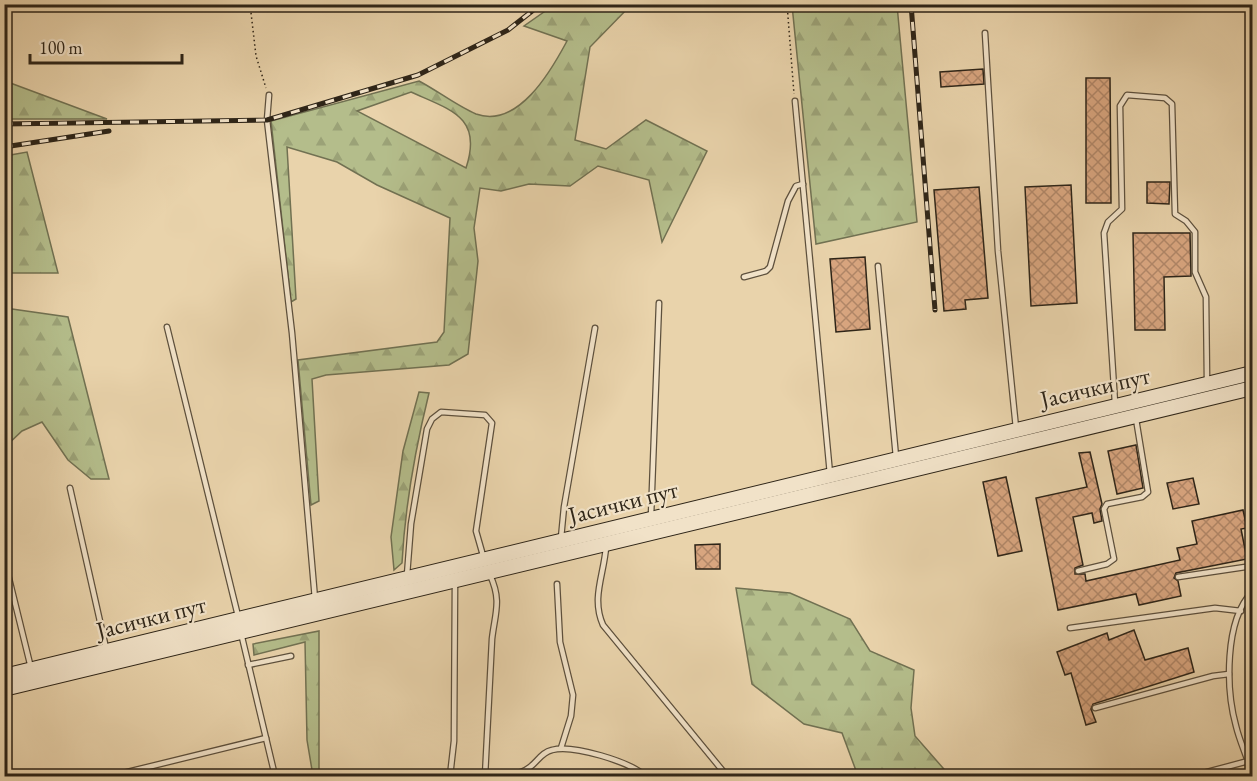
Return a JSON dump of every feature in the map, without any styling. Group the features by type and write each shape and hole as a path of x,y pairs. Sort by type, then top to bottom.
{"main road":[{"name":"Јасички пут","path":"4,676 32,676 241,632 563,556 651,519 1252,373"},
{"name":"Јасички пут","path":"4,689 32,676 106,651 484,558 561,541 654,533 1252,388"},
{"path":"1136,416 1137,400"},
{"path":"1090,411 1093,426"}],"lane":[{"path":"985,33 998,251 1019,444"},
{"path":"1116,406 1104,233 1108,222 1122,209 1120,106 1127,94 1165,98 1172,104 1175,214 1186,221 1195,232 1195,272 1206,297 1208,399"},
{"path":"269,95 267,120 292,333 318,614"},
{"path":"795,100 831,490"},
{"path":"744,277 766,272 770,267 788,201 796,186 803,184"},
{"path":"878,266 898,474"},
{"path":"654,533 651,519 659,303"},
{"path":"167,327 275,777"},
{"path":"563,556 561,541 564,507 595,328"},
{"path":"407,592 406,578 411,524 427,429 435,415 441,412 485,415 492,423 476,531 489,572 498,591 497,623 492,639 485,776 515,774 527,769 549,750 561,748 626,763 645,777"},
{"path":"1078,571 1110,564 1114,559 1105,506 1142,497 1148,492 1136,416"},
{"path":"70,488 106,651"},
{"path":"605,538 596,600 597,612 603,625 727,777"},
{"path":"4,558 32,676"},
{"path":"1178,577 1252,566"},
{"path":"450,777 454,741 454,581"},
{"path":"557,584 560,642 573,695 572,716 561,748"},
{"path":"1252,592 1241,611 1232,644 1229,675 1232,711 1250,760 1252,775"},
{"path":"1070,628 1215,608 1241,611"},
{"path":"248,665 291,656"},
{"path":"1095,708 1213,676 1229,675"},
{"path":"111,777 266,738"},
{"path":"1192,777 1250,760"}],"path":[{"path":"250,4 256,56 269,95"},
{"path":"787,4 795,100"}],"green space":[{"path":"554,5 631,5 590,47 575,140 606,149 646,120 707,151 662,242 649,180 598,166 570,186 529,184 501,191 480,188 474,228 478,261 468,354 449,365 326,375 312,379 319,501 311,505 298,360 437,342 444,332 450,218 377,185 337,162 287,147 296,299 291,302 271,121 419,81 476,114 491,116 506,113 531,94 552,67 567,41 524,26","holes":["411,92 439,104 460,118 467,126 470,151 466,168 357,111"]},
{"path":"792,5 897,5 917,222 816,244"},
{"path":"5,81 107,119 5,119"},
{"path":"27,152 58,273 5,273 5,156"},
{"path":"5,308 68,317 109,479 91,479 68,460 42,422 22,431 5,447"},
{"path":"419,392 429,393 411,478 402,563 394,570 391,537 403,451"},
{"path":"736,588 790,593 850,619 870,651 914,670 911,708 915,736 950,776 858,776 842,733 804,724 752,684"},
{"path":"319,631 319,776 313,776 307,740 305,642 254,655 253,644"}],"building":[{"path":"983,69 984,84 941,87 940,72"},
{"path":"1086,78 1110,78 1111,203 1086,203"},
{"path":"1147,182 1170,182 1169,204 1147,203"},
{"path":"1071,185 1077,303 1031,306 1025,187"},
{"path":"979,187 988,298 965,300 966,309 944,311 934,190"},
{"path":"1133,233 1190,233 1191,276 1164,277 1165,330 1135,330"},
{"path":"865,257 870,329 836,332 830,259"},
{"path":"1136,445 1143,488 1117,494 1108,451"},
{"path":"1090,452 1102,504 1100,509 1102,521 1094,523 1092,513 1073,517 1083,565 1075,568 1075,574 1085,574 1086,581 1180,560 1177,548 1197,544 1192,521 1243,510 1247,528 1241,529 1247,559 1176,573 1174,578 1178,581 1181,596 1139,605 1136,594 1058,610 1036,498 1087,487 1079,453"},
{"path":"1006,477 1022,551 998,556 983,482"},
{"path":"1193,478 1199,504 1173,509 1167,483"},
{"path":"720,544 720,569 696,569 695,545"},
{"path":"1134,630 1145,660 1188,648 1194,672 1093,704 1091,709 1096,722 1086,725 1071,673 1065,675 1057,652 1107,633 1109,640"}],"railway":[{"path":"4,124 267,120 418,75 508,30 541,4"},
{"path":"911,4 935,310"},
{"path":"4,147 109,131"}]}
